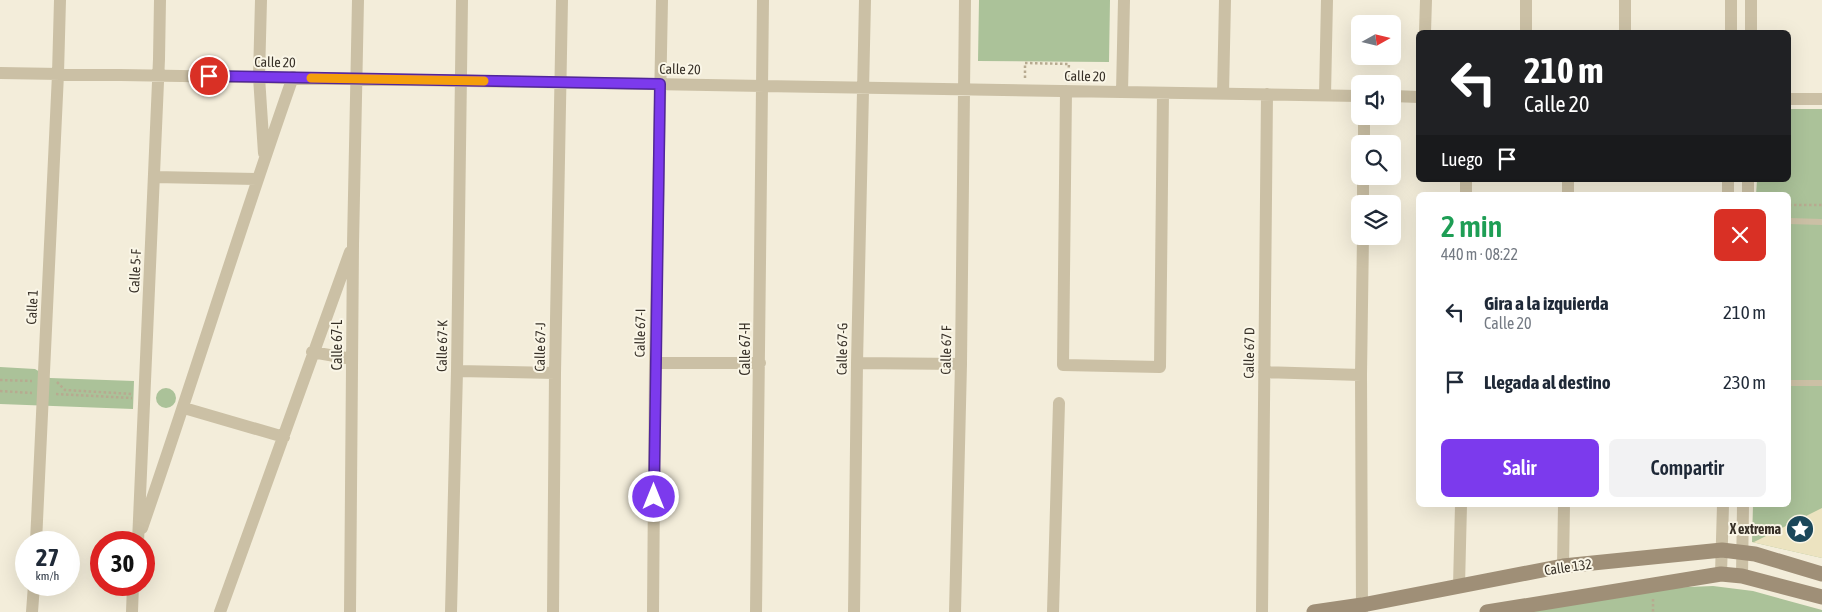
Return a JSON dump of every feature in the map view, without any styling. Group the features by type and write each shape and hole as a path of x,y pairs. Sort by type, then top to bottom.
{"street":[{"name":"Calle 1","path":"37,531 60,0"},
{"name":"Calle 5-F","path":"139,531 159,75 160,0"},
{"path":"261,0 259,77 264,158"},
{"name":"Calle 67-L","path":"350,612 353,244 358,0"},
{"name":"Calle 67-K","path":"451,612 457,371 462,0"},
{"name":"Calle 67-J","path":"553,612 555,373 562,0"},
{"name":"Calle 67-I","path":"653,612 655,363 662,0"},
{"name":"Calle 67-H","path":"756,612 763,0"},
{"name":"Calle 67-G","path":"854,612 865,0"},
{"name":"Calle 67 F","path":"954,612 961,364 965,0"},
{"path":"1122,92 1124,0"},
{"path":"1224,94 1225,0"},
{"path":"1325,95 1327,0"},
{"path":"1425,30 1426,0"},
{"path":"1526,0 1526,30"},
{"path":"1625,0 1625,30"},
{"path":"1731,0 1731,30"},
{"path":"1750,30 1751,0"},
{"name":"Calle 20","path":"0,72 964,89 1067,86 1122,92 1351,96"},
{"path":"142,531 184,408 264,158 293,78"},
{"path":"1067,86 1063,365 1160,367 1163,92"},
{"name":"Calle 67 D","path":"1262,612 1266,94"},
{"path":"1401,96 1416,97"},
{"path":"1791,99 1822,99"},
{"path":"154,177 257,179"},
{"path":"220,612 284,437 312,352 353,244"},
{"path":"1362,245 1362,608"},
{"path":"312,352 352,359"},
{"path":"655,363 760,363"},
{"path":"857,363 961,364"},
{"path":"457,371 555,373"},
{"path":"1264,372 1361,375"},
{"path":"1053,612 1058,403"},
{"path":"184,408 284,437"},
{"path":"1459,586 1461,507"},
{"path":"1563,566 1564,507"},
{"path":"1721,574 1723,507"},
{"path":"1742,576 1744,507"},
{"name":"Calle 132","path":"1314,612 1362,608 1459,586 1563,566 1722,550 1755,554 1822,574"},
{"path":"1493,612 1721,574 1742,576 1822,597"},
{"path":"32,612 33,596"},
{"path":"132,612 133,596"}],"lane":[{"path":"1791,221 1822,222"},
{"path":"1791,383 1822,383"}],"path":[{"path":"1025,80 1025,63 1068,64 1067,86"},
{"path":"1791,205 1822,205"},
{"path":"0,380 34,381"},
{"path":"53,382 56,382 65,390 134,394"},
{"path":"0,391 33,393"},
{"path":"52,394 134,398"},
{"path":"1652,597 1654,612"}],"green space":[{"path":"979,0 1110,0 1109,62 978,61"},
{"path":"1791,109 1822,109 1822,558 1752,542 1753,507 1791,507 1791,192 1756,192 1757,182 1791,182"},
{"path":"0,367 35,369 50,378 134,381 133,409 0,404"},
{"path":"162,388 170,388 176,394 176,402 170,408 162,408 156,402 156,394"},
{"path":"1713,586 1753,591 1822,610 1822,612 1527,612 1664,588"}],"shaded area":[{"path":"1822,508 1822,558 1752,542 1754,542"}],"slow traffic":[{"path":"311,78 484,81"}],"place":[{"name":"X extrema","path":"1800,529"}],"route":[{"path":"209,76 660,84 654,497"}]}
